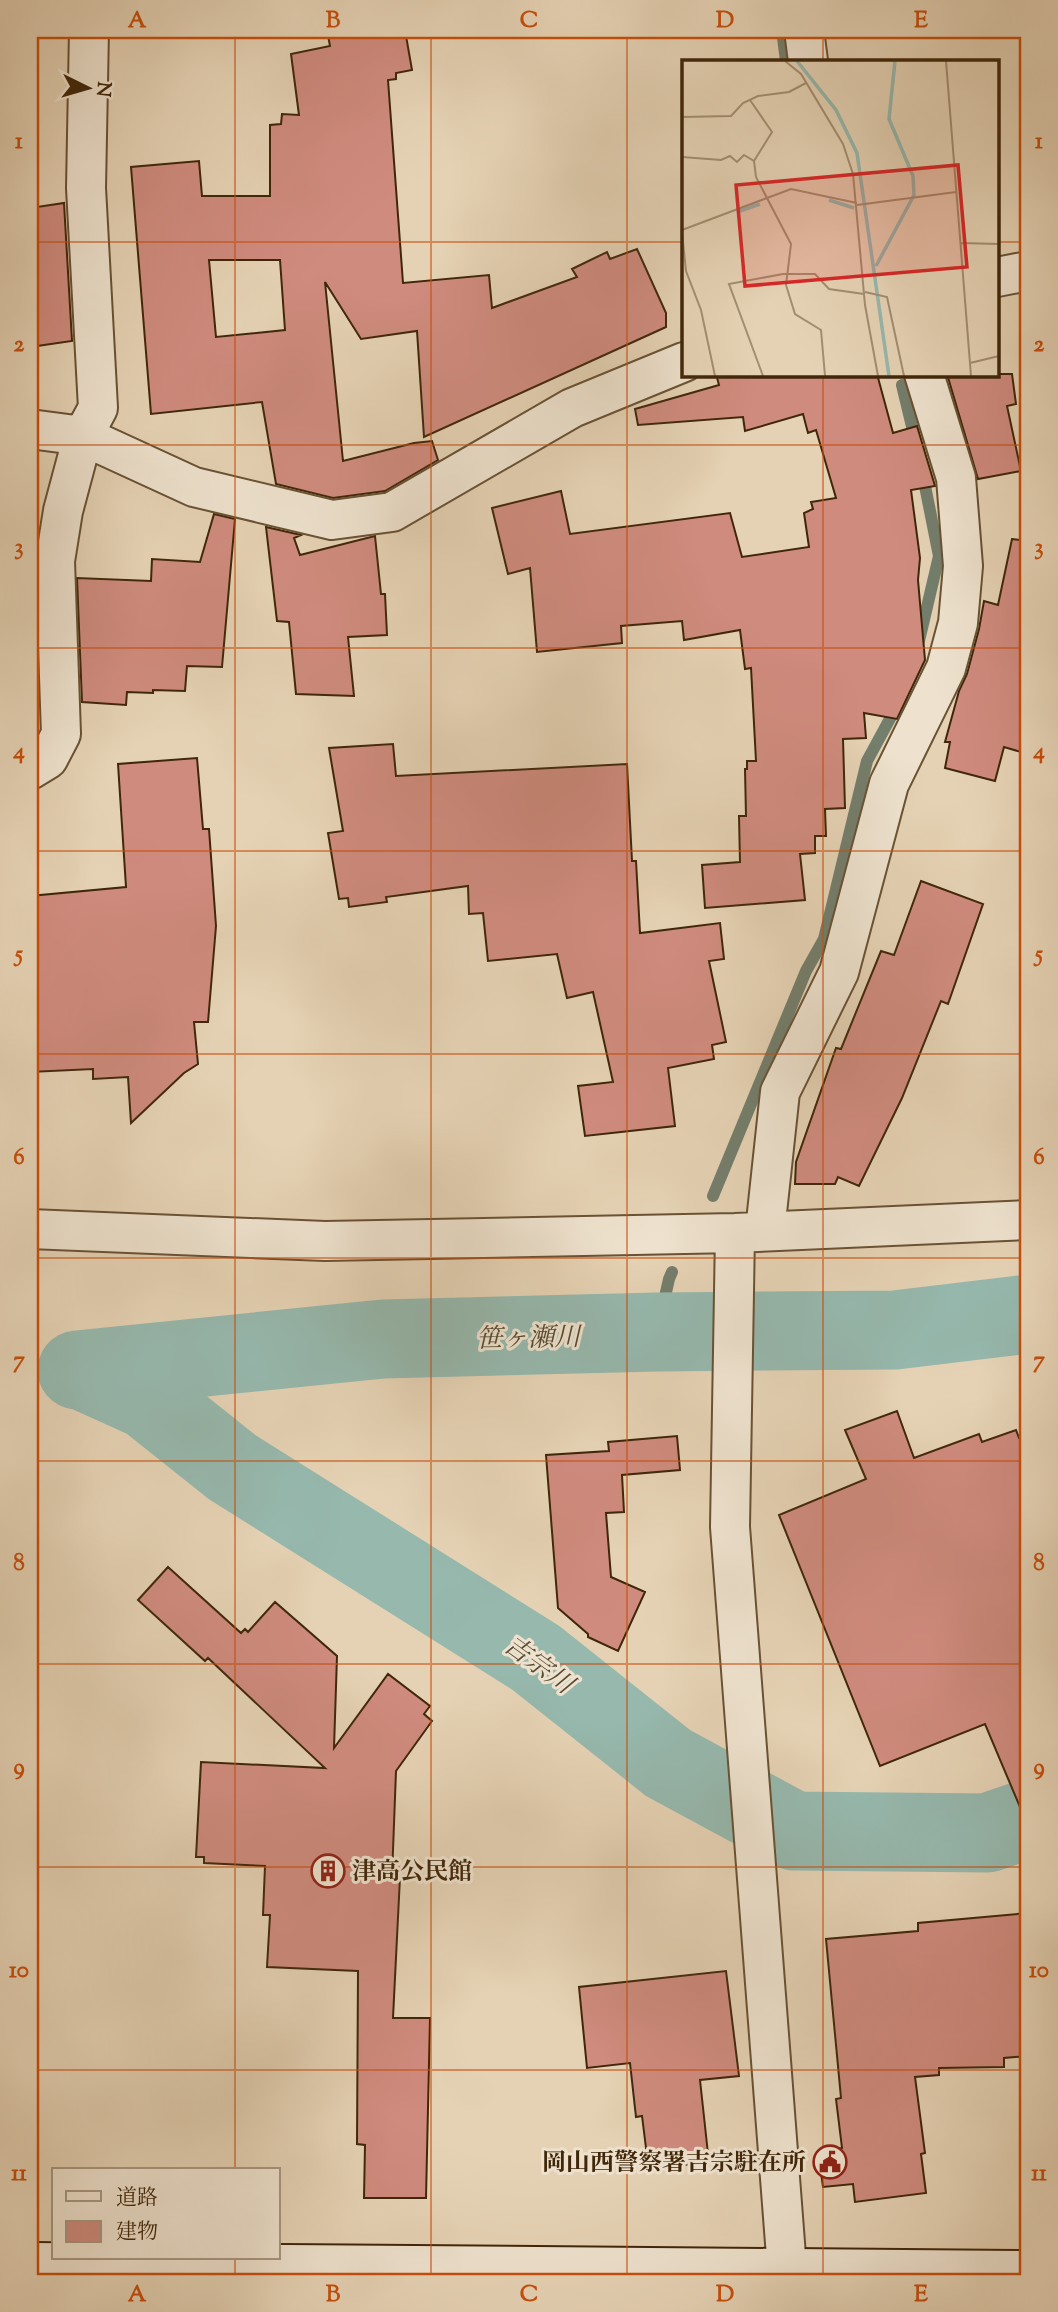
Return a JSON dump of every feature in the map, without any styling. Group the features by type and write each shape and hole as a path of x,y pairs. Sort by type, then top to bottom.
{"street":[{"path":"30,770 48,759 61,734 55,561 63,511 83,436 98,408 86,188 89,30"},
{"path":"804,30 808,60"},
{"path":"998,277 1028,271"},
{"path":"30,429 83,436 194,487 331,520 392,512 572,408 682,363"},
{"path":"787,2269 730,1527 733,1397 750,1232 780,1092 839,972 889,784 946,668 958,623 962,566 956,478 925,376"},
{"path":"30,1229 326,1241 750,1232 1028,1220"},
{"path":"30,2262 253,2273 1028,2270"}],"building":[{"path":"327,30 405,30 412,70 396,73 396,79 388,80 403,283 489,275 492,308 577,277 572,269 607,252 610,259 637,249 666,313 666,327 424,437 417,331 361,339 325,282 343,461 432,441 438,460 385,491 333,498 276,484 262,402 151,414 131,167 199,161 202,196 270,196 270,125 281,124 282,114 299,115 291,54 330,46","holes":["209,260 280,260 285,330 216,337"]},
{"path":"64,203 72,341 30,347 30,208"},
{"path":"1012,374 1016,404 1007,406 1021,471 978,479 948,376"},
{"path":"717,376 878,376 893,433 917,426 935,486 911,490 920,558 918,580 925,660 897,719 864,713 866,738 843,739 845,808 825,809 826,836 815,836 815,853 800,854 805,900 705,908 702,865 740,862 739,816 746,816 745,769 747,761 756,761 751,668 745,669 740,630 684,640 682,621 621,626 622,643 537,652 530,568 508,574 492,508 561,491 570,534 730,513 742,557 809,547 804,513 813,509 811,502 836,498 816,430 808,433 803,414 745,431 743,417 638,425 635,409 719,385"},
{"path":"214,514 235,519 222,667 187,666 185,691 127,692 126,705 82,702 77,578 151,581 152,559 200,562"},
{"path":"266,527 301,535 294,538 300,555 375,536 381,594 385,594 387,635 348,637 354,696 296,694 289,622 277,621"},
{"path":"1012,539 1028,541 1028,754 1004,747 995,781 945,768 950,742 945,742 959,691 967,674 984,601 998,605"},
{"path":"30,577 34,577 38,690 30,690"},
{"path":"393,744 396,776 627,764 632,861 636,861 640,933 720,923 724,959 709,961 726,1042 712,1045 714,1059 668,1068 675,1126 585,1136 578,1086 613,1082 593,992 567,998 557,954 488,961 483,913 469,914 468,886 386,897 387,902 349,907 348,898 339,899 328,833 343,831 329,748"},
{"path":"197,758 203,829 209,829 216,926 208,1022 194,1022 198,1064 184,1073 131,1123 128,1077 93,1079 93,1069 30,1072 30,896 126,887 118,764"},
{"path":"921,881 983,904 948,1004 941,1001 902,1098 859,1186 838,1177 835,1184 795,1184 796,1162 836,1048 841,1049 881,951 894,955"},
{"path":"897,1411 914,1458 979,1434 982,1442 1016,1430 1019,1438 1028,1434 1028,1826 985,1724 880,1766 779,1515 866,1479 845,1430"},
{"path":"677,1436 680,1470 622,1475 624,1512 606,1513 611,1577 645,1592 618,1651 588,1637 588,1634 558,1608 546,1455 609,1451 608,1442"},
{"path":"168,1567 241,1633 245,1629 248,1632 275,1602 337,1656 334,1748 388,1674 430,1706 424,1714 432,1721 396,1771 392,1877 400,1877 393,2018 430,2018 426,2198 364,2198 365,2145 357,2144 358,1971 267,1967 270,1915 263,1915 265,1866 204,1863 204,1857 196,1857 201,1762 325,1768 208,1658 205,1661 138,1600"},
{"path":"1028,1913 1028,2056 1004,2058 1004,2067 939,2068 939,2075 915,2077 925,2153 921,2154 926,2193 855,2202 853,2184 823,2187 818,2151 842,2148 836,2099 841,2098 826,1939 918,1931 918,1923"},
{"path":"726,1971 739,2076 700,2080 709,2163 667,2166 666,2154 647,2156 642,2116 636,2117 630,2063 587,2068 579,1987"}],"waterway":[{"path":"782,30 786,60"},
{"path":"902,385 916,443"},
{"path":"919,641 939,556 922,471"},
{"path":"713,1196 806,971 824,939 867,761 898,704"},
{"path":"657,1332 672,1272"},
{"name":"笹ヶ瀬川","path":"77,1370 383,1339 657,1332 895,1330 1028,1314"},
{"name":"吉宗川","path":"84,1371 148,1400 232,1467 536,1658 668,1763 794,1831 987,1833 1028,1819"}],"place":[{"name":"津高公民館","path":"328,1871"},
{"name":"岡山西警察署吉宗駐在所","path":"830,2162"}]}
